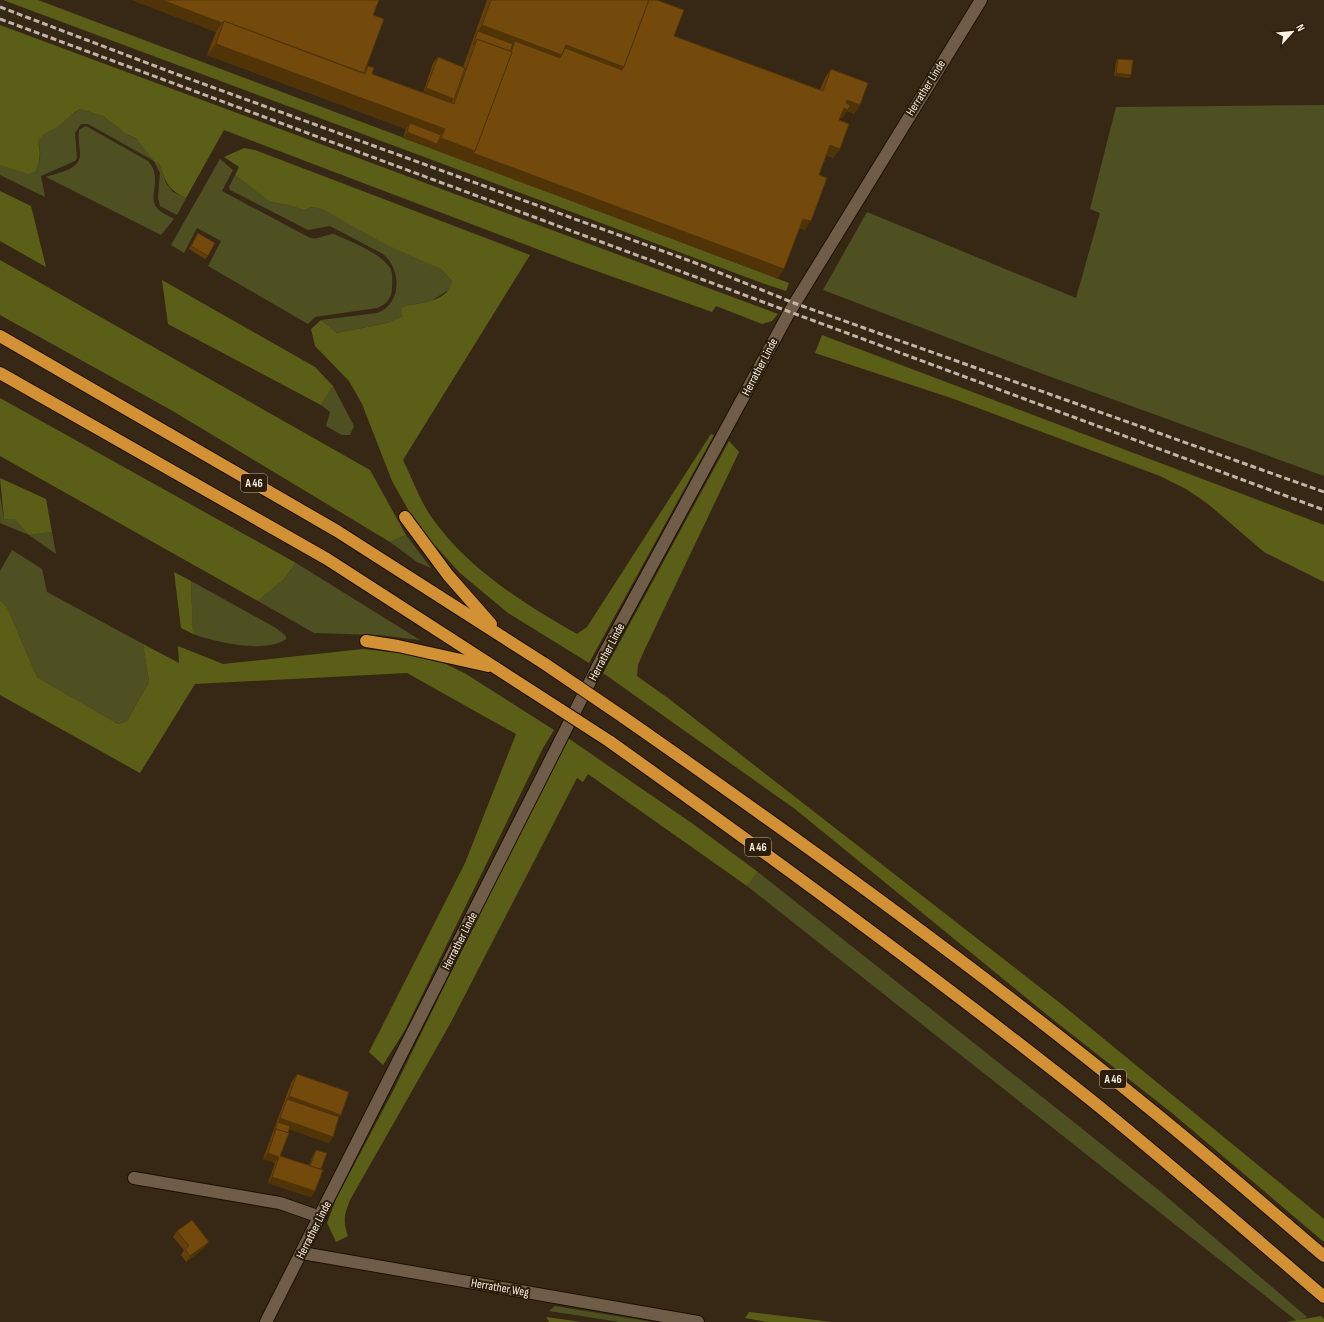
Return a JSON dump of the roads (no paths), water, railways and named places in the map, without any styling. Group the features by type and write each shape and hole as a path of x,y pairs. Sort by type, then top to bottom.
{"highway":[{"name":"A 46","path":"0,336 330,527 545,664 623,717 755,809 896,911 1001,991 1144,1104 1324,1256"},
{"name":"A 46","path":"0,374 326,559 609,741 779,862 1018,1044 1122,1126 1324,1297"},
{"path":"405,517 448,575 504,638"},
{"path":"366,641 412,649 496,668"}],"street":[{"name":"Herrather Linde","path":"266,1322 277,1297 302,1253 604,654 790,311 981,0"},
{"path":"134,1178 280,1203 320,1217"},
{"name":"Herrather Weg","path":"302,1253 698,1322"}],"railway":[{"path":"0,7 176,74 693,262 794,303 1324,492"},
{"path":"0,19 1324,510"}]}
